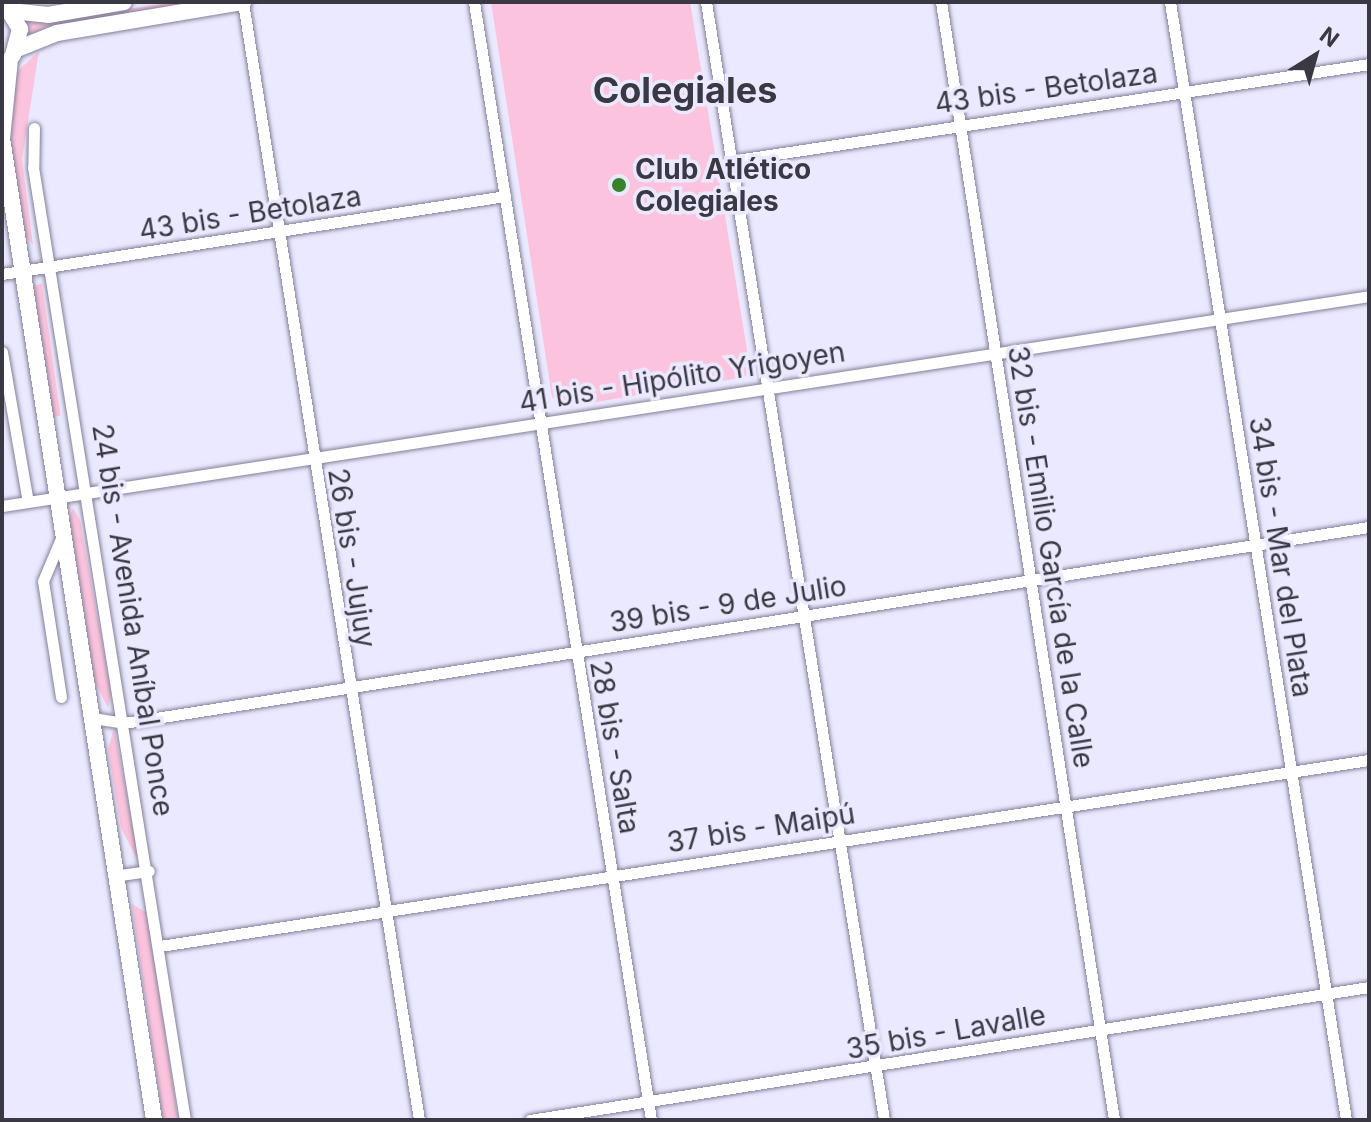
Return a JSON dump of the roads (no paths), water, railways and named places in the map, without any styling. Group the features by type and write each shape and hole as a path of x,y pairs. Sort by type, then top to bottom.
{"main road":[{"path":"5,6 48,15 124,2"},
{"path":"10,57 57,33 243,2"},
{"name":"24 bis - Avenida Aníbal Ponce","path":"5,6 20,29 10,57 2,139 120,875 154,1120"}],"street":[{"name":"26 bis - Jujuy","path":"243,2 348,688 419,1120"},
{"name":"28 bis - Salta","path":"474,2 574,652 651,1120"},
{"path":"706,2 884,1120"},
{"name":"32 bis - Emilio García de la Calle","path":"941,2 1114,1120"},
{"name":"34 bis - Mar del Plata","path":"1170,2 1346,1120"},
{"name":"43 bis - Betolaza","path":"730,161 1369,64"},
{"name":"24 bis - Avenida Aníbal Ponce","path":"34,128 33,167 149,871 185,1120"},
{"name":"43 bis - Betolaza","path":"2,274 49,271 505,196"},
{"name":"41 bis - Hipólito Yrigoyen","path":"2,506 86,496 1369,296"},
{"path":"2,352 28,502"},
{"name":"39 bis - 9 de Julio","path":"93,718 124,723 805,618 1256,542 1369,527"},
{"name":"24 bis - Avenida Aníbal Ponce","path":"61,697 43,581 64,532"},
{"name":"37 bis - Maipú","path":"160,946 1369,760"},
{"path":"120,875 149,871"},
{"name":"35 bis - Lavalle","path":"530,1120 876,1068 1369,987"}],"place":[{"name":"Club Atlético Colegiales","path":"619,185"}],"district":[{"name":"Colegiales","path":"685,91"}]}
